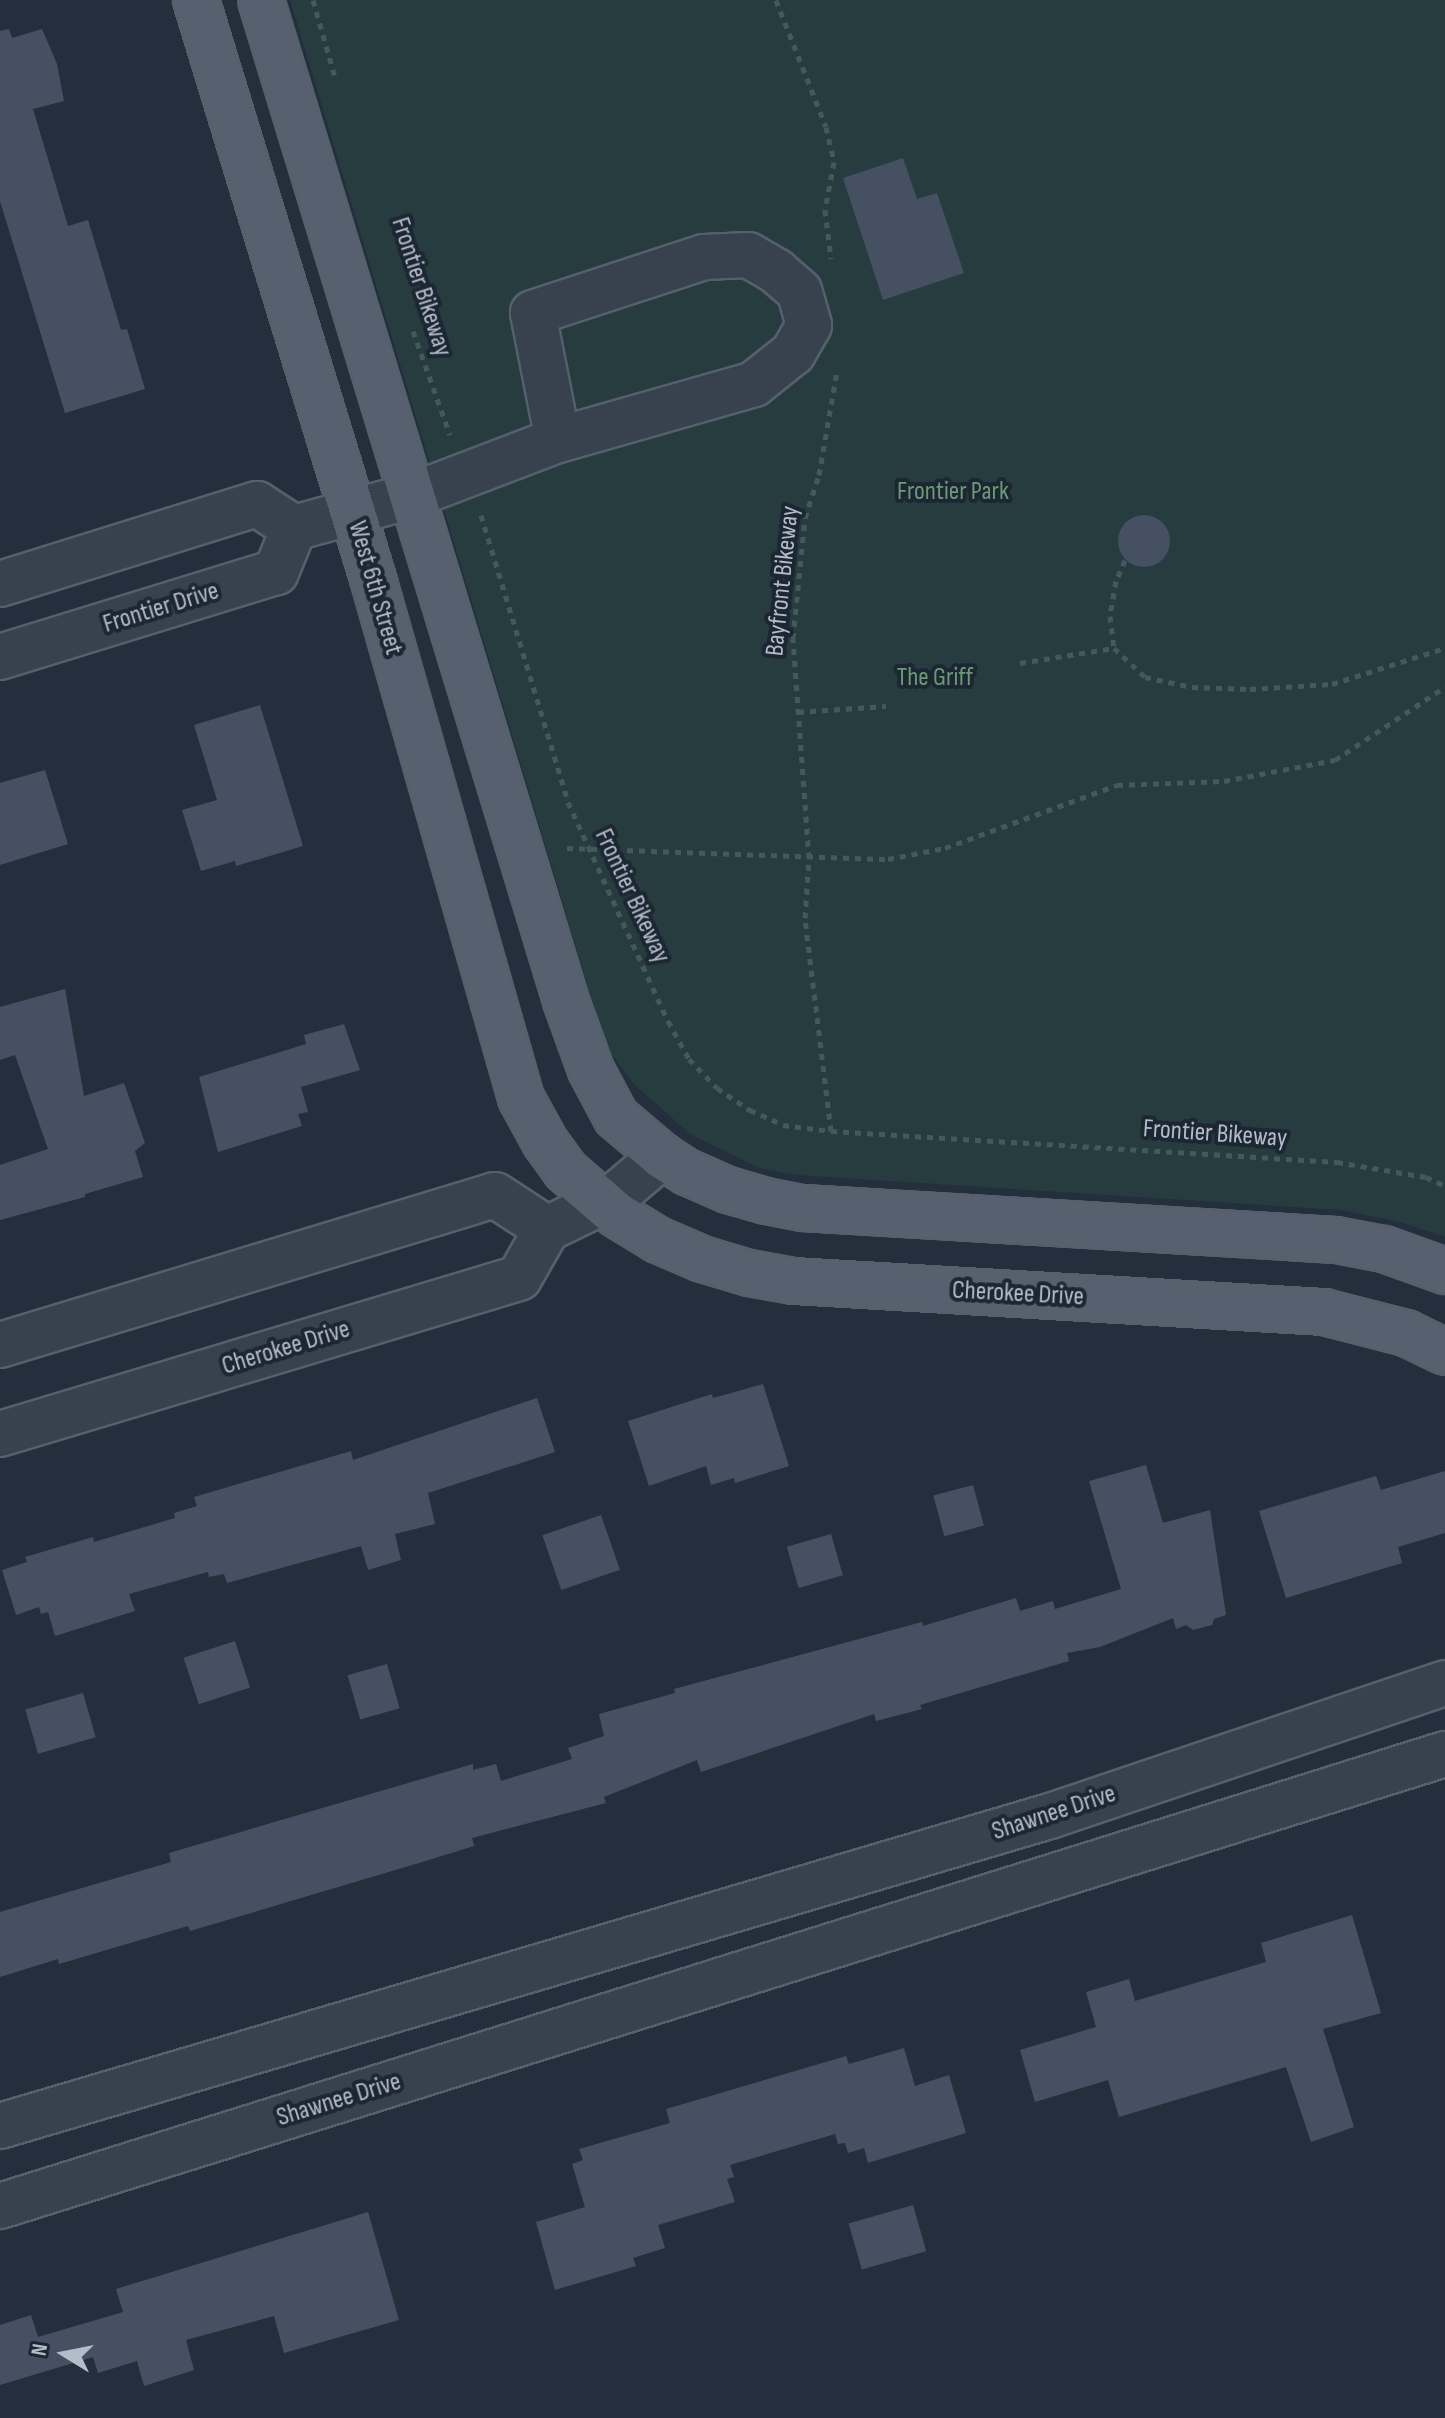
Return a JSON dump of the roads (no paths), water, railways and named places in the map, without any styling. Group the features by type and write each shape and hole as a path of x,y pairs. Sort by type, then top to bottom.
{"main road":[{"name":"West 6th Street","path":"196,0 352,512 521,1098 545,1142 565,1170"},
{"path":"261,0 566,1001 591,1070 616,1117 649,1146 728,1190 803,1208 1299,1236 1384,1249 1445,1271"},
{"name":"Cherokee Drive","path":"565,1170 603,1203 658,1240 702,1259 764,1276 794,1281 1324,1312 1406,1333 1445,1352"}],"street":[{"path":"0,584 257,504 294,528 411,496 558,440 754,384 793,353 809,325 799,291 776,271 748,255 704,257 533,313 558,440"},
{"name":"Frontier Drive","path":"0,657 276,572 294,528"},
{"path":"0,1345 495,1195 547,1229 603,1203 627,1187 649,1146"},
{"name":"Cherokee Drive","path":"0,1434 519,1278 547,1229"},
{"name":"Shawnee Drive","path":"0,2126 1050,1816 1445,1683"},
{"name":"Shawnee Drive","path":"0,2206 1445,1754"},
{"path":"659,1932 678,1994"}],"park label":[{"name":"Frontier Park","path":"953,492"},
{"name":"The Griff","path":"935,678"}]}
